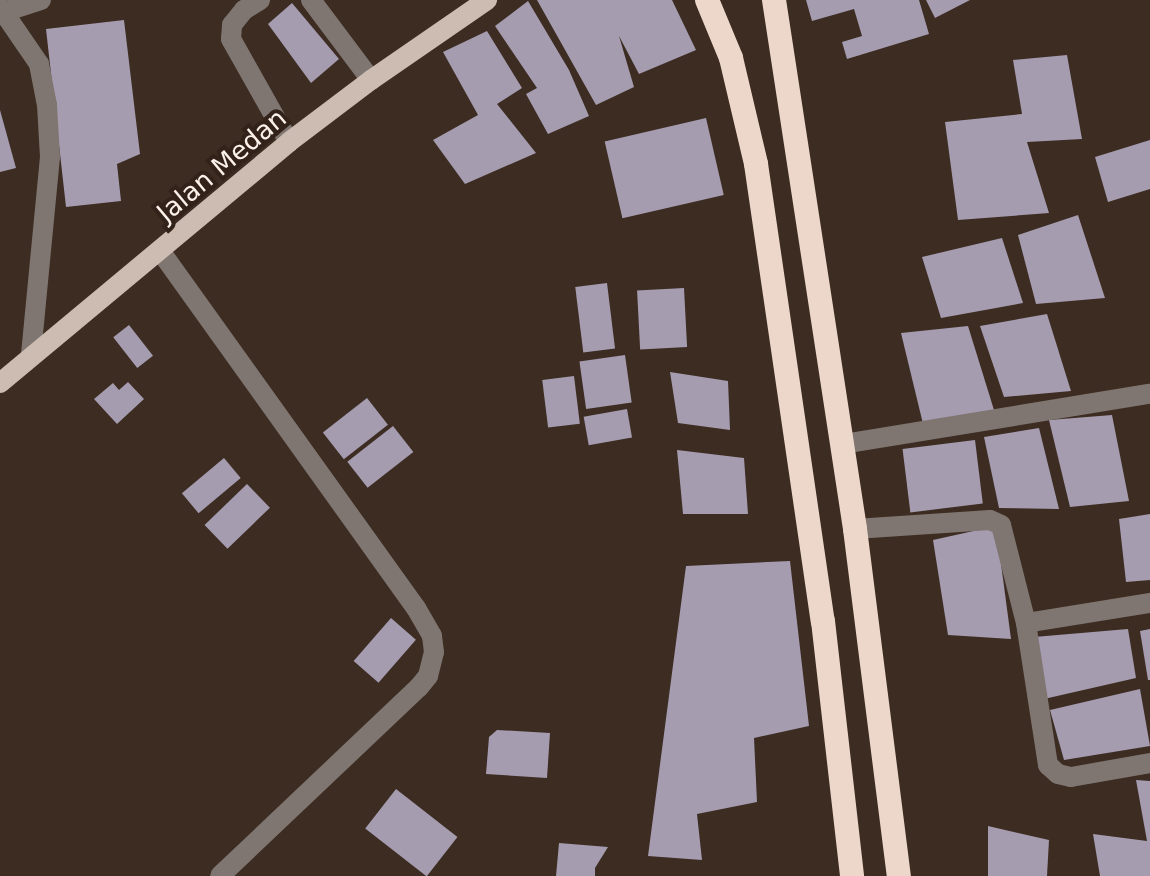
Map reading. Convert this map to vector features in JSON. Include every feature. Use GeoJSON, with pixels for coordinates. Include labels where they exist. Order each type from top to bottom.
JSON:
{"type":"FeatureCollection","features":[{"type":"Feature","properties":{"kind":"highway"},"geometry":{"type":"LineString","coordinates":[[707,0],[731,58],[756,164],[823,621],[852,876]]}},
{"type":"Feature","properties":{"kind":"highway"},"geometry":{"type":"LineString","coordinates":[[774,0],[843,444],[881,715],[899,876]]}},
{"type":"Feature","properties":{"kind":"main road","name":"Jalan Medan"},"geometry":{"type":"LineString","coordinates":[[0,383],[161,252],[289,142],[371,80],[487,0]]}},
{"type":"Feature","properties":{"kind":"street"},"geometry":{"type":"LineString","coordinates":[[31,356],[50,157],[48,116],[39,64],[1,10],[41,0]]}},
{"type":"Feature","properties":{"kind":"street"},"geometry":{"type":"LineString","coordinates":[[260,0],[244,10],[232,25],[231,39],[289,142]]}},
{"type":"Feature","properties":{"kind":"street"},"geometry":{"type":"LineString","coordinates":[[311,0],[371,80]]}},
{"type":"Feature","properties":{"kind":"street"},"geometry":{"type":"LineString","coordinates":[[161,252],[416,608],[432,636],[434,652],[428,676],[419,687],[220,876]]}},
{"type":"Feature","properties":{"kind":"street"},"geometry":{"type":"LineString","coordinates":[[843,444],[1150,394]]}},
{"type":"Feature","properties":{"kind":"street"},"geometry":{"type":"LineString","coordinates":[[855,529],[995,520],[1005,530],[1026,623],[1046,756],[1054,772],[1071,777],[1150,763]]}},
{"type":"Feature","properties":{"kind":"street"},"geometry":{"type":"LineString","coordinates":[[1026,623],[1150,603]]}},
{"type":"Feature","properties":{"kind":"building"},"geometry":{"type":"Polygon","coordinates":[[[537,0],[672,0],[696,50],[639,74],[619,36],[634,87],[596,105],[537,0]]]}},
{"type":"Feature","properties":{"kind":"building"},"geometry":{"type":"Polygon","coordinates":[[[806,0],[919,0],[929,34],[847,59],[842,42],[862,36],[854,9],[812,21],[806,0]]]}},
{"type":"Feature","properties":{"kind":"building"},"geometry":{"type":"Polygon","coordinates":[[[926,0],[970,0],[935,18],[926,0]]]}},
{"type":"Feature","properties":{"kind":"building"},"geometry":{"type":"Polygon","coordinates":[[[528,1],[569,70],[589,116],[548,134],[526,94],[537,88],[495,26],[528,1]]]}},
{"type":"Feature","properties":{"kind":"building"},"geometry":{"type":"Polygon","coordinates":[[[292,3],[339,59],[311,83],[268,24],[292,3]]]}},
{"type":"Feature","properties":{"kind":"building"},"geometry":{"type":"Polygon","coordinates":[[[124,20],[140,154],[117,164],[121,201],[66,207],[46,29],[124,20]]]}},
{"type":"Feature","properties":{"kind":"building"},"geometry":{"type":"Polygon","coordinates":[[[487,31],[522,88],[497,104],[536,153],[465,184],[433,140],[478,115],[443,52],[487,31]]]}},
{"type":"Feature","properties":{"kind":"building"},"geometry":{"type":"Polygon","coordinates":[[[1067,55],[1082,139],[1027,142],[1049,213],[958,220],[945,122],[1022,114],[1013,60],[1067,55]]]}},
{"type":"Feature","properties":{"kind":"building"},"geometry":{"type":"Polygon","coordinates":[[[0,110],[16,168],[0,172],[0,110]]]}},
{"type":"Feature","properties":{"kind":"building"},"geometry":{"type":"Polygon","coordinates":[[[706,118],[724,195],[622,218],[605,141],[706,118]]]}},
{"type":"Feature","properties":{"kind":"building"},"geometry":{"type":"Polygon","coordinates":[[[1150,140],[1150,189],[1108,202],[1095,157],[1150,140]]]}},
{"type":"Feature","properties":{"kind":"building"},"geometry":{"type":"Polygon","coordinates":[[[1078,215],[1105,298],[1036,304],[1018,235],[1078,215]]]}},
{"type":"Feature","properties":{"kind":"building"},"geometry":{"type":"Polygon","coordinates":[[[1002,238],[1023,303],[941,318],[922,257],[1002,238]]]}},
{"type":"Feature","properties":{"kind":"building"},"geometry":{"type":"Polygon","coordinates":[[[607,283],[615,349],[583,352],[575,287],[607,283]]]}},
{"type":"Feature","properties":{"kind":"building"},"geometry":{"type":"Polygon","coordinates":[[[684,288],[687,347],[640,349],[637,290],[684,288]]]}},
{"type":"Feature","properties":{"kind":"building"},"geometry":{"type":"Polygon","coordinates":[[[1047,314],[1071,391],[1004,397],[980,326],[1047,314]]]}},
{"type":"Feature","properties":{"kind":"building"},"geometry":{"type":"Polygon","coordinates":[[[129,325],[153,356],[137,368],[113,337],[129,325]]]}},
{"type":"Feature","properties":{"kind":"building"},"geometry":{"type":"Polygon","coordinates":[[[968,326],[994,410],[924,428],[901,333],[968,326]]]}},
{"type":"Feature","properties":{"kind":"building"},"geometry":{"type":"Polygon","coordinates":[[[625,355],[632,403],[586,409],[579,361],[625,355]]]}},
{"type":"Feature","properties":{"kind":"building"},"geometry":{"type":"Polygon","coordinates":[[[670,372],[728,381],[730,430],[678,423],[670,372]]]}},
{"type":"Feature","properties":{"kind":"building"},"geometry":{"type":"Polygon","coordinates":[[[574,376],[580,424],[548,428],[542,380],[574,376]]]}},
{"type":"Feature","properties":{"kind":"building"},"geometry":{"type":"Polygon","coordinates":[[[128,382],[144,399],[117,424],[94,399],[113,383],[119,390],[128,382]]]}},
{"type":"Feature","properties":{"kind":"building"},"geometry":{"type":"Polygon","coordinates":[[[367,398],[388,425],[344,459],[323,432],[367,398]]]}},
{"type":"Feature","properties":{"kind":"building"},"geometry":{"type":"Polygon","coordinates":[[[627,409],[632,438],[589,445],[584,417],[627,409]]]}},
{"type":"Feature","properties":{"kind":"building"},"geometry":{"type":"Polygon","coordinates":[[[1112,415],[1129,501],[1070,507],[1049,420],[1112,415]]]}},
{"type":"Feature","properties":{"kind":"building"},"geometry":{"type":"Polygon","coordinates":[[[393,426],[413,452],[368,488],[347,462],[393,426]]]}},
{"type":"Feature","properties":{"kind":"building"},"geometry":{"type":"Polygon","coordinates":[[[1039,428],[1059,509],[999,508],[984,437],[1039,428]]]}},
{"type":"Feature","properties":{"kind":"building"},"geometry":{"type":"Polygon","coordinates":[[[975,440],[983,504],[910,512],[903,449],[975,440]]]}},
{"type":"Feature","properties":{"kind":"building"},"geometry":{"type":"Polygon","coordinates":[[[677,450],[744,458],[748,514],[683,514],[677,450]]]}},
{"type":"Feature","properties":{"kind":"building"},"geometry":{"type":"Polygon","coordinates":[[[224,458],[241,478],[199,513],[182,493],[224,458]]]}},
{"type":"Feature","properties":{"kind":"building"},"geometry":{"type":"Polygon","coordinates":[[[247,484],[270,508],[227,549],[205,525],[247,484]]]}},
{"type":"Feature","properties":{"kind":"building"},"geometry":{"type":"Polygon","coordinates":[[[1150,514],[1150,580],[1126,582],[1119,519],[1150,514]]]}},
{"type":"Feature","properties":{"kind":"building"},"geometry":{"type":"Polygon","coordinates":[[[996,526],[1011,639],[948,635],[933,540],[996,526]]]}},
{"type":"Feature","properties":{"kind":"building"},"geometry":{"type":"Polygon","coordinates":[[[790,561],[809,726],[754,738],[757,802],[697,814],[702,860],[648,856],[686,566],[790,561]]]}},
{"type":"Feature","properties":{"kind":"building"},"geometry":{"type":"Polygon","coordinates":[[[391,618],[416,640],[379,683],[354,661],[391,618]]]}},
{"type":"Feature","properties":{"kind":"building"},"geometry":{"type":"Polygon","coordinates":[[[1128,629],[1136,678],[1044,699],[1034,637],[1128,629]]]}},
{"type":"Feature","properties":{"kind":"building"},"geometry":{"type":"Polygon","coordinates":[[[1150,629],[1150,680],[1148,680],[1140,631],[1150,629]]]}},
{"type":"Feature","properties":{"kind":"building"},"geometry":{"type":"Polygon","coordinates":[[[1140,689],[1150,746],[1064,760],[1050,710],[1140,689]]]}},
{"type":"Feature","properties":{"kind":"building"},"geometry":{"type":"Polygon","coordinates":[[[497,730],[550,733],[547,778],[486,774],[489,737],[497,730]]]}},
{"type":"Feature","properties":{"kind":"building"},"geometry":{"type":"Polygon","coordinates":[[[1136,780],[1150,781],[1150,876],[1100,876],[1093,834],[1147,841],[1136,780]]]}},
{"type":"Feature","properties":{"kind":"building"},"geometry":{"type":"Polygon","coordinates":[[[396,789],[457,837],[426,876],[365,828],[396,789]]]}},
{"type":"Feature","properties":{"kind":"building"},"geometry":{"type":"Polygon","coordinates":[[[988,826],[1049,840],[1047,876],[988,876],[988,826]]]}},
{"type":"Feature","properties":{"kind":"building"},"geometry":{"type":"Polygon","coordinates":[[[559,843],[608,847],[595,868],[595,876],[556,876],[559,843]]]}}]}
